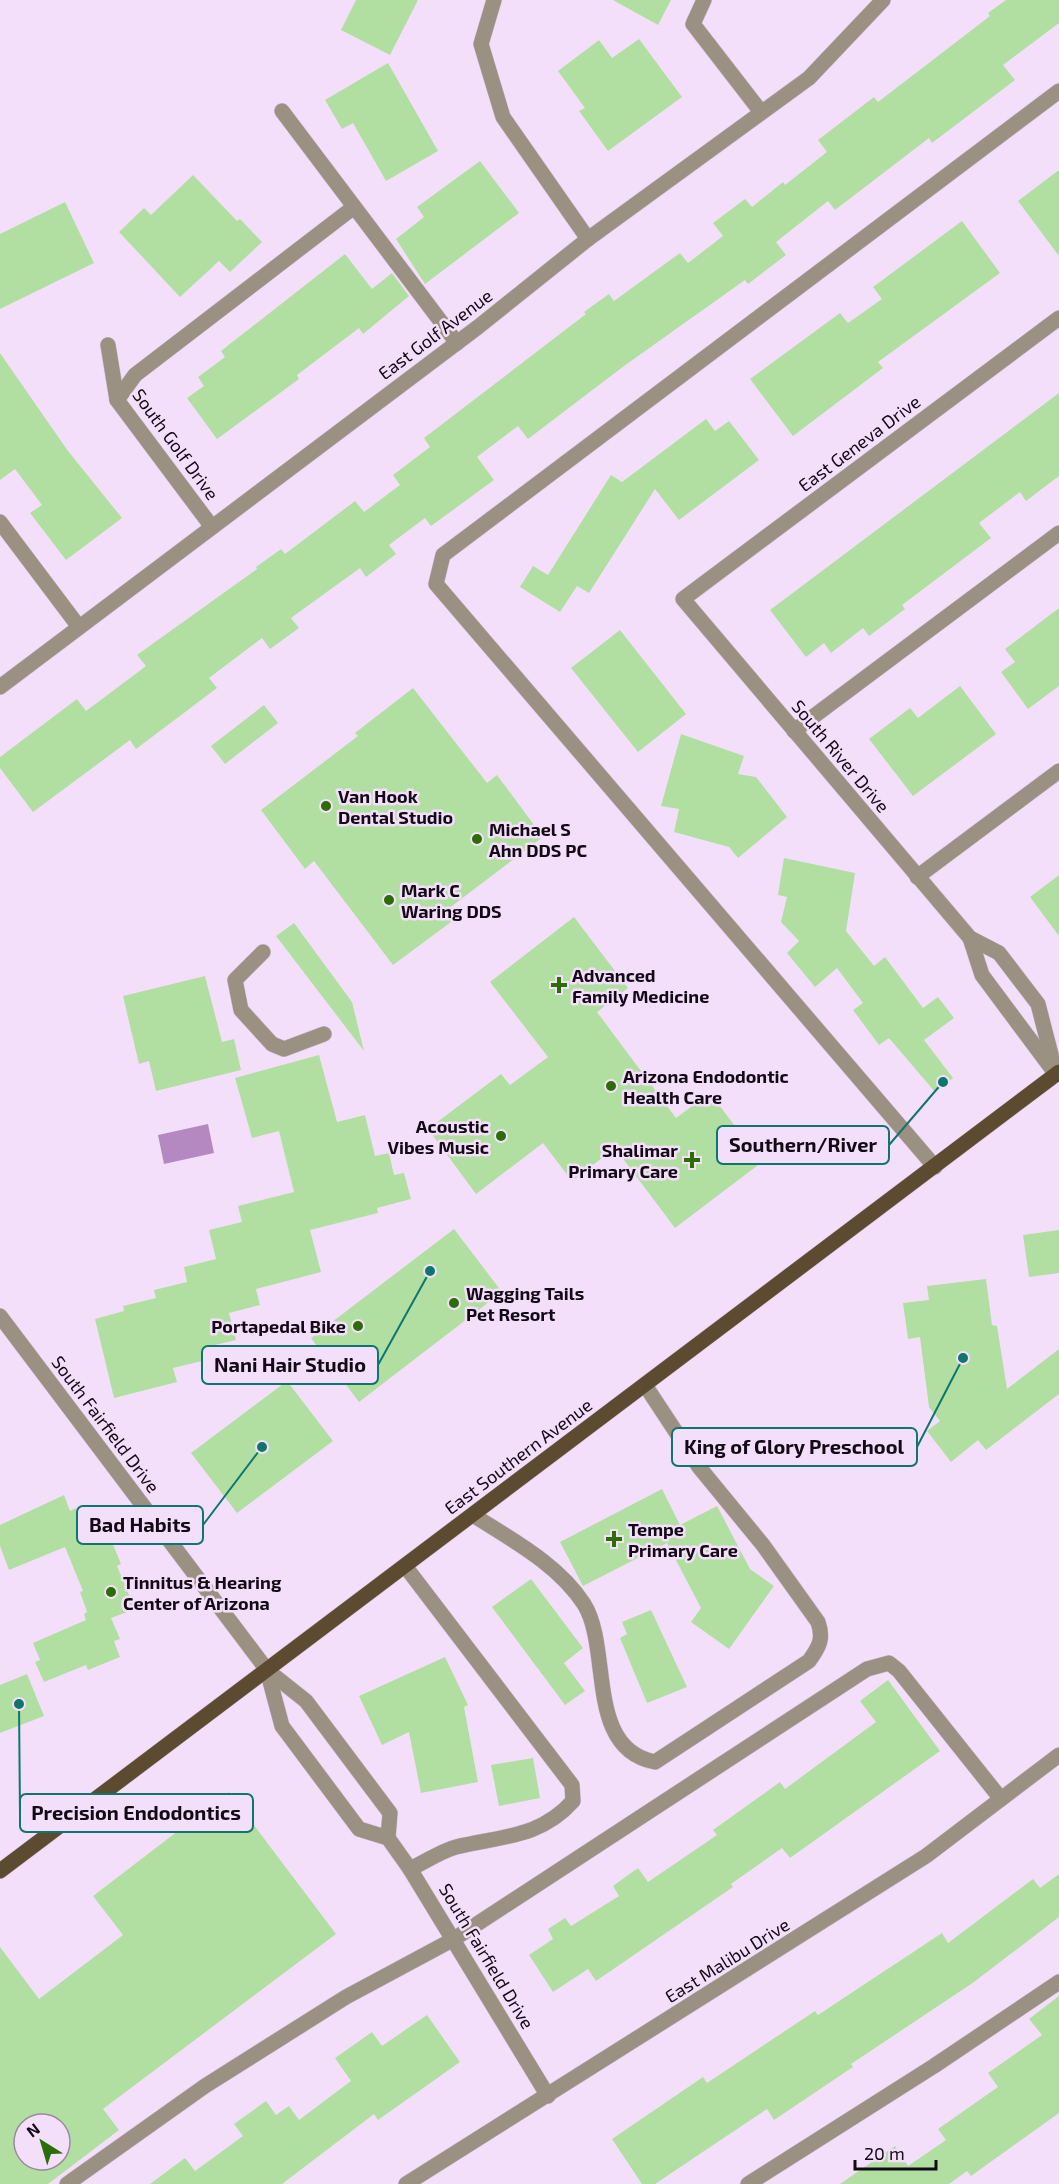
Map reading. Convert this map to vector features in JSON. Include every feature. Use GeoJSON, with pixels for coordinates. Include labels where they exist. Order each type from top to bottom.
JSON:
{"type":"FeatureCollection","features":[{"type":"Feature","properties":{"kind":"main road","name":"East Southern Avenue"},"geometry":{"type":"LineString","coordinates":[[0,1871],[1058,1075]]}},
{"type":"Feature","properties":{"kind":"street"},"geometry":{"type":"LineString","coordinates":[[494,0],[481,44],[503,117],[588,240]]}},
{"type":"Feature","properties":{"kind":"street"},"geometry":{"type":"LineString","coordinates":[[704,0],[693,24],[761,112]]}},
{"type":"Feature","properties":{"kind":"street","name":"East Golf Avenue"},"geometry":{"type":"LineString","coordinates":[[0,687],[456,343],[588,240],[809,78],[884,0]]}},
{"type":"Feature","properties":{"kind":"street"},"geometry":{"type":"LineString","coordinates":[[935,1167],[436,584],[443,555],[1059,91]]}},
{"type":"Feature","properties":{"kind":"street"},"geometry":{"type":"LineString","coordinates":[[282,111],[456,343]]}},
{"type":"Feature","properties":{"kind":"street"},"geometry":{"type":"LineString","coordinates":[[117,400],[135,375],[354,207]]}},
{"type":"Feature","properties":{"kind":"street","name":"East Geneva Drive"},"geometry":{"type":"LineString","coordinates":[[683,599],[1059,318]]}},
{"type":"Feature","properties":{"kind":"street","name":"South Golf Drive"},"geometry":{"type":"LineString","coordinates":[[108,345],[117,400],[212,527]]}},
{"type":"Feature","properties":{"kind":"street"},"geometry":{"type":"LineString","coordinates":[[0,522],[79,627]]}},
{"type":"Feature","properties":{"kind":"street"},"geometry":{"type":"LineString","coordinates":[[794,731],[1059,533]]}},
{"type":"Feature","properties":{"kind":"street","name":"South River Drive"},"geometry":{"type":"LineString","coordinates":[[683,599],[970,938],[999,953],[1038,1004],[1058,1075]]}},
{"type":"Feature","properties":{"kind":"street"},"geometry":{"type":"LineString","coordinates":[[917,877],[1059,771]]}},
{"type":"Feature","properties":{"kind":"street","name":"South River Drive"},"geometry":{"type":"LineString","coordinates":[[970,938],[982,975],[1058,1075]]}},
{"type":"Feature","properties":{"kind":"street"},"geometry":{"type":"LineString","coordinates":[[263,952],[235,980],[241,1010],[272,1044],[284,1049],[324,1034]]}},
{"type":"Feature","properties":{"kind":"street","name":"South Fairfield Drive"},"geometry":{"type":"LineString","coordinates":[[0,1316],[267,1670],[306,1701],[390,1813],[388,1838]]}},
{"type":"Feature","properties":{"kind":"street"},"geometry":{"type":"LineString","coordinates":[[473,1515],[543,1561],[564,1579],[582,1602],[592,1618],[597,1636],[600,1678],[610,1721],[619,1739],[631,1752],[643,1760],[655,1762],[809,1661],[818,1648],[822,1635],[818,1622],[764,1545],[699,1467],[645,1385]]}},
{"type":"Feature","properties":{"kind":"street"},"geometry":{"type":"LineString","coordinates":[[405,1566],[572,1785],[573,1801],[566,1809],[529,1833],[454,1847],[410,1869]]}},
{"type":"Feature","properties":{"kind":"street"},"geometry":{"type":"LineString","coordinates":[[67,2184],[215,2080],[346,1997],[454,1939],[867,1669],[889,1663],[899,1671],[1001,1799]]}},
{"type":"Feature","properties":{"kind":"street","name":"South Fairfield Drive"},"geometry":{"type":"LineString","coordinates":[[267,1670],[282,1726],[359,1829],[388,1838],[454,1939],[548,2096]]}},
{"type":"Feature","properties":{"kind":"street","name":"East Malibu Drive"},"geometry":{"type":"LineString","coordinates":[[406,2184],[926,1856],[1059,1755]]}},
{"type":"Feature","properties":{"kind":"street"},"geometry":{"type":"LineString","coordinates":[[748,2184],[934,2066],[1059,1982]]}},
{"type":"Feature","properties":{"kind":"shaded area"},"geometry":{"type":"Polygon","coordinates":[[[208,1124],[214,1153],[164,1164],[158,1135],[208,1124]]]}},
{"type":"Feature","properties":{"kind":"building"},"geometry":{"type":"Polygon","coordinates":[[[356,0],[418,0],[390,55],[341,30],[356,0]]]}},
{"type":"Feature","properties":{"kind":"building"},"geometry":{"type":"Polygon","coordinates":[[[613,0],[671,0],[658,25],[613,0]]]}},
{"type":"Feature","properties":{"kind":"building"},"geometry":{"type":"Polygon","coordinates":[[[1006,0],[1059,0],[1059,23],[1003,65],[1015,80],[932,143],[929,138],[835,210],[828,201],[776,242],[786,255],[748,284],[745,280],[624,366],[528,439],[518,426],[477,457],[494,480],[431,526],[425,518],[389,545],[396,554],[366,577],[360,568],[291,618],[299,628],[270,649],[262,638],[209,678],[217,688],[136,749],[130,740],[33,812],[0,768],[0,757],[77,699],[86,711],[146,666],[137,655],[257,569],[256,567],[281,549],[285,554],[355,501],[364,512],[400,485],[393,475],[430,447],[424,438],[609,294],[614,301],[680,253],[688,263],[723,236],[713,223],[745,199],[752,207],[783,182],[785,185],[827,152],[818,140],[874,97],[878,102],[990,16],[988,13],[1006,0]]]}},
{"type":"Feature","properties":{"kind":"building"},"geometry":{"type":"Polygon","coordinates":[[[639,39],[682,97],[608,151],[579,111],[585,108],[558,71],[599,40],[612,58],[639,39]]]}},
{"type":"Feature","properties":{"kind":"building"},"geometry":{"type":"Polygon","coordinates":[[[388,63],[438,151],[386,181],[353,123],[342,129],[325,100],[388,63]]]}},
{"type":"Feature","properties":{"kind":"building"},"geometry":{"type":"Polygon","coordinates":[[[480,161],[519,213],[425,284],[396,239],[424,217],[417,207],[480,161]]]}},
{"type":"Feature","properties":{"kind":"building"},"geometry":{"type":"Polygon","coordinates":[[[1059,170],[1059,256],[1018,201],[1059,170]]]}},
{"type":"Feature","properties":{"kind":"building"},"geometry":{"type":"Polygon","coordinates":[[[193,175],[237,221],[240,219],[262,242],[230,272],[219,261],[180,297],[119,232],[144,208],[151,215],[193,175]]]}},
{"type":"Feature","properties":{"kind":"building"},"geometry":{"type":"Polygon","coordinates":[[[65,202],[94,263],[0,309],[0,234],[65,202]]]}},
{"type":"Feature","properties":{"kind":"building"},"geometry":{"type":"Polygon","coordinates":[[[962,221],[1000,273],[878,362],[883,368],[793,436],[750,379],[840,313],[848,323],[882,299],[873,287],[962,221]]]}},
{"type":"Feature","properties":{"kind":"building"},"geometry":{"type":"Polygon","coordinates":[[[345,254],[372,289],[392,273],[409,296],[363,334],[359,328],[297,375],[299,379],[217,439],[187,398],[204,386],[198,377],[225,357],[221,351],[345,254]]]}},
{"type":"Feature","properties":{"kind":"building"},"geometry":{"type":"Polygon","coordinates":[[[0,353],[68,451],[122,518],[66,560],[30,513],[42,505],[15,469],[0,480],[0,353]]]}},
{"type":"Feature","properties":{"kind":"building"},"geometry":{"type":"Polygon","coordinates":[[[1059,393],[1059,476],[1026,501],[1020,492],[979,523],[991,538],[902,605],[905,609],[869,636],[863,628],[831,653],[824,643],[806,657],[770,610],[1059,393]]]}},
{"type":"Feature","properties":{"kind":"building"},"geometry":{"type":"Polygon","coordinates":[[[706,419],[715,431],[729,421],[759,460],[679,520],[655,489],[589,593],[577,586],[560,612],[520,587],[533,566],[548,575],[611,475],[622,482],[706,419]]]}},
{"type":"Feature","properties":{"kind":"building"},"geometry":{"type":"Polygon","coordinates":[[[1059,608],[1059,686],[1028,709],[1001,672],[1015,662],[1005,649],[1059,608]]]}},
{"type":"Feature","properties":{"kind":"building"},"geometry":{"type":"Polygon","coordinates":[[[620,630],[686,714],[638,752],[571,668],[620,630]]]}},
{"type":"Feature","properties":{"kind":"building"},"geometry":{"type":"Polygon","coordinates":[[[960,686],[996,734],[913,796],[869,739],[910,708],[918,718],[960,686]]]}},
{"type":"Feature","properties":{"kind":"building"},"geometry":{"type":"Polygon","coordinates":[[[413,688],[487,783],[497,775],[543,837],[444,912],[451,922],[393,965],[314,861],[305,869],[261,810],[358,736],[355,733],[413,688]]]}},
{"type":"Feature","properties":{"kind":"building"},"geometry":{"type":"Polygon","coordinates":[[[264,705],[278,723],[225,764],[211,746],[264,705]]]}},
{"type":"Feature","properties":{"kind":"building"},"geometry":{"type":"Polygon","coordinates":[[[681,734],[744,756],[738,774],[756,777],[787,817],[738,858],[729,847],[674,832],[679,809],[661,806],[681,734]]]}},
{"type":"Feature","properties":{"kind":"building"},"geometry":{"type":"Polygon","coordinates":[[[784,858],[855,873],[846,931],[874,966],[885,957],[923,1008],[938,997],[954,1018],[924,1040],[953,1078],[935,1092],[889,1038],[879,1045],[853,1010],[863,1003],[837,968],[815,987],[787,953],[799,941],[781,922],[787,897],[778,895],[784,858]]]}},
{"type":"Feature","properties":{"kind":"building"},"geometry":{"type":"Polygon","coordinates":[[[1059,875],[1059,936],[1030,897],[1059,875]]]}},
{"type":"Feature","properties":{"kind":"building"},"geometry":{"type":"Polygon","coordinates":[[[574,917],[628,988],[597,1012],[676,1118],[710,1093],[762,1162],[675,1228],[615,1148],[572,1181],[543,1143],[476,1194],[428,1129],[501,1074],[510,1085],[548,1057],[490,982],[574,917]]]}},
{"type":"Feature","properties":{"kind":"building"},"geometry":{"type":"Polygon","coordinates":[[[294,923],[352,1002],[364,1051],[276,936],[294,923]]]}},
{"type":"Feature","properties":{"kind":"building"},"geometry":{"type":"Polygon","coordinates":[[[205,976],[222,1042],[234,1039],[241,1070],[156,1091],[149,1061],[139,1064],[123,996],[205,976]]]}},
{"type":"Feature","properties":{"kind":"building"},"geometry":{"type":"Polygon","coordinates":[[[319,1055],[337,1122],[365,1115],[375,1156],[389,1153],[394,1175],[404,1173],[411,1199],[377,1208],[378,1213],[310,1230],[321,1272],[256,1289],[260,1305],[229,1313],[236,1340],[202,1348],[206,1360],[173,1368],[177,1382],[114,1398],[95,1319],[124,1311],[123,1306],[156,1298],[154,1290],[187,1282],[184,1267],[216,1259],[209,1230],[242,1222],[238,1206],[294,1192],[279,1131],[252,1138],[235,1078],[319,1055]]]}},
{"type":"Feature","properties":{"kind":"building"},"geometry":{"type":"Polygon","coordinates":[[[454,1229],[502,1292],[359,1402],[311,1338],[454,1229]]]}},
{"type":"Feature","properties":{"kind":"building"},"geometry":{"type":"Polygon","coordinates":[[[1059,1230],[1059,1273],[1029,1277],[1023,1235],[1059,1230]]]}},
{"type":"Feature","properties":{"kind":"building"},"geometry":{"type":"Polygon","coordinates":[[[986,1279],[992,1325],[997,1326],[1007,1389],[1059,1349],[1059,1394],[986,1450],[978,1440],[951,1462],[927,1431],[940,1421],[929,1407],[920,1337],[908,1339],[903,1303],[929,1300],[927,1286],[986,1279]]]}},
{"type":"Feature","properties":{"kind":"building"},"geometry":{"type":"Polygon","coordinates":[[[287,1381],[333,1441],[237,1513],[191,1453],[287,1381]]]}},
{"type":"Feature","properties":{"kind":"building"},"geometry":{"type":"Polygon","coordinates":[[[662,1489],[680,1525],[717,1506],[750,1569],[774,1586],[729,1649],[691,1622],[701,1608],[667,1543],[583,1586],[560,1542],[662,1489]]]}},
{"type":"Feature","properties":{"kind":"building"},"geometry":{"type":"Polygon","coordinates":[[[64,1495],[70,1511],[76,1508],[86,1534],[91,1531],[93,1536],[107,1530],[121,1564],[117,1566],[135,1609],[111,1618],[120,1639],[114,1641],[120,1657],[88,1670],[86,1665],[44,1682],[35,1662],[40,1660],[33,1643],[86,1620],[84,1614],[87,1612],[80,1592],[83,1591],[65,1547],[9,1570],[0,1546],[0,1525],[64,1495]]]}},
{"type":"Feature","properties":{"kind":"building"},"geometry":{"type":"Polygon","coordinates":[[[531,1579],[583,1648],[564,1663],[585,1691],[565,1705],[492,1607],[531,1579]]]}},
{"type":"Feature","properties":{"kind":"building"},"geometry":{"type":"Polygon","coordinates":[[[651,1610],[687,1687],[647,1703],[620,1638],[627,1634],[622,1622],[651,1610]]]}},
{"type":"Feature","properties":{"kind":"building"},"geometry":{"type":"Polygon","coordinates":[[[445,1657],[468,1705],[464,1707],[478,1782],[421,1793],[409,1732],[382,1745],[359,1696],[445,1657]]]}},
{"type":"Feature","properties":{"kind":"building"},"geometry":{"type":"Polygon","coordinates":[[[27,1674],[44,1716],[0,1733],[0,1685],[27,1674]]]}},
{"type":"Feature","properties":{"kind":"building"},"geometry":{"type":"Polygon","coordinates":[[[888,1680],[940,1751],[790,1858],[782,1848],[731,1884],[733,1887],[596,1981],[588,1969],[553,1992],[529,1955],[553,1939],[548,1929],[565,1918],[571,1926],[619,1896],[613,1886],[638,1868],[648,1882],[717,1835],[713,1830],[780,1782],[785,1789],[876,1722],[860,1701],[888,1680]]]}},
{"type":"Feature","properties":{"kind":"building"},"geometry":{"type":"Polygon","coordinates":[[[533,1758],[540,1798],[499,1806],[491,1765],[533,1758]]]}},
{"type":"Feature","properties":{"kind":"building"},"geometry":{"type":"Polygon","coordinates":[[[229,1792],[336,1934],[103,2109],[119,2130],[72,2166],[72,2112],[12,2112],[12,2172],[64,2172],[48,2184],[0,2184],[0,1947],[39,1999],[123,1935],[93,1896],[229,1792]]]}},
{"type":"Feature","properties":{"kind":"building"},"geometry":{"type":"Polygon","coordinates":[[[1059,1874],[1059,1917],[974,1982],[851,2064],[853,2067],[774,2120],[767,2109],[655,2184],[642,2184],[612,2139],[703,2077],[707,2083],[815,2011],[818,2015],[942,1933],[948,1943],[1033,1879],[1040,1888],[1059,1874]]]}},
{"type":"Feature","properties":{"kind":"building"},"geometry":{"type":"Polygon","coordinates":[[[1059,1996],[1059,2113],[971,2176],[967,2171],[949,2184],[840,2184],[895,2146],[908,2166],[946,2140],[938,2129],[998,2087],[988,2073],[1042,2035],[1029,2019],[1059,1996]]]}},
{"type":"Feature","properties":{"kind":"building"},"geometry":{"type":"Polygon","coordinates":[[[427,2015],[460,2062],[378,2120],[374,2114],[282,2184],[150,2184],[185,2158],[195,2171],[243,2136],[234,2124],[266,2101],[276,2115],[289,2106],[299,2120],[351,2081],[335,2058],[372,2032],[382,2046],[427,2015]]]}},
{"type":"Feature","properties":{"kind":"place","name":"Van Hook Dental Studio"},"geometry":{"type":"Point","coordinates":[326,806]}},
{"type":"Feature","properties":{"kind":"place","name":"Michael S Ahn DDS PC"},"geometry":{"type":"Point","coordinates":[477,839]}},
{"type":"Feature","properties":{"kind":"place","name":"Mark C Waring DDS"},"geometry":{"type":"Point","coordinates":[389,900]}},
{"type":"Feature","properties":{"kind":"place","name":"Advanced Family Medicine"},"geometry":{"type":"Point","coordinates":[559,985]}},
{"type":"Feature","properties":{"kind":"place","name":"Southern/River"},"geometry":{"type":"Point","coordinates":[943,1082]}},
{"type":"Feature","properties":{"kind":"place","name":"Arizona Endodontic Health Care"},"geometry":{"type":"Point","coordinates":[611,1086]}},
{"type":"Feature","properties":{"kind":"place","name":"Acoustic Vibes Music"},"geometry":{"type":"Point","coordinates":[501,1136]}},
{"type":"Feature","properties":{"kind":"place","name":"Shalimar Primary Care"},"geometry":{"type":"Point","coordinates":[692,1160]}},
{"type":"Feature","properties":{"kind":"place","name":"Nani Hair Studio"},"geometry":{"type":"Point","coordinates":[430,1271]}},
{"type":"Feature","properties":{"kind":"place","name":"Wagging Tails Pet Resort"},"geometry":{"type":"Point","coordinates":[454,1303]}},
{"type":"Feature","properties":{"kind":"place","name":"Portapedal Bike"},"geometry":{"type":"Point","coordinates":[358,1326]}},
{"type":"Feature","properties":{"kind":"place","name":"King of Glory Preschool"},"geometry":{"type":"Point","coordinates":[963,1358]}},
{"type":"Feature","properties":{"kind":"place","name":"Bad Habits"},"geometry":{"type":"Point","coordinates":[262,1447]}},
{"type":"Feature","properties":{"kind":"place","name":"Tempe Primary Care"},"geometry":{"type":"Point","coordinates":[614,1539]}},
{"type":"Feature","properties":{"kind":"place","name":"Tinnitus & Hearing Center of Arizona"},"geometry":{"type":"Point","coordinates":[111,1592]}},
{"type":"Feature","properties":{"kind":"place","name":"Precision Endodontics"},"geometry":{"type":"Point","coordinates":[19,1704]}}]}
